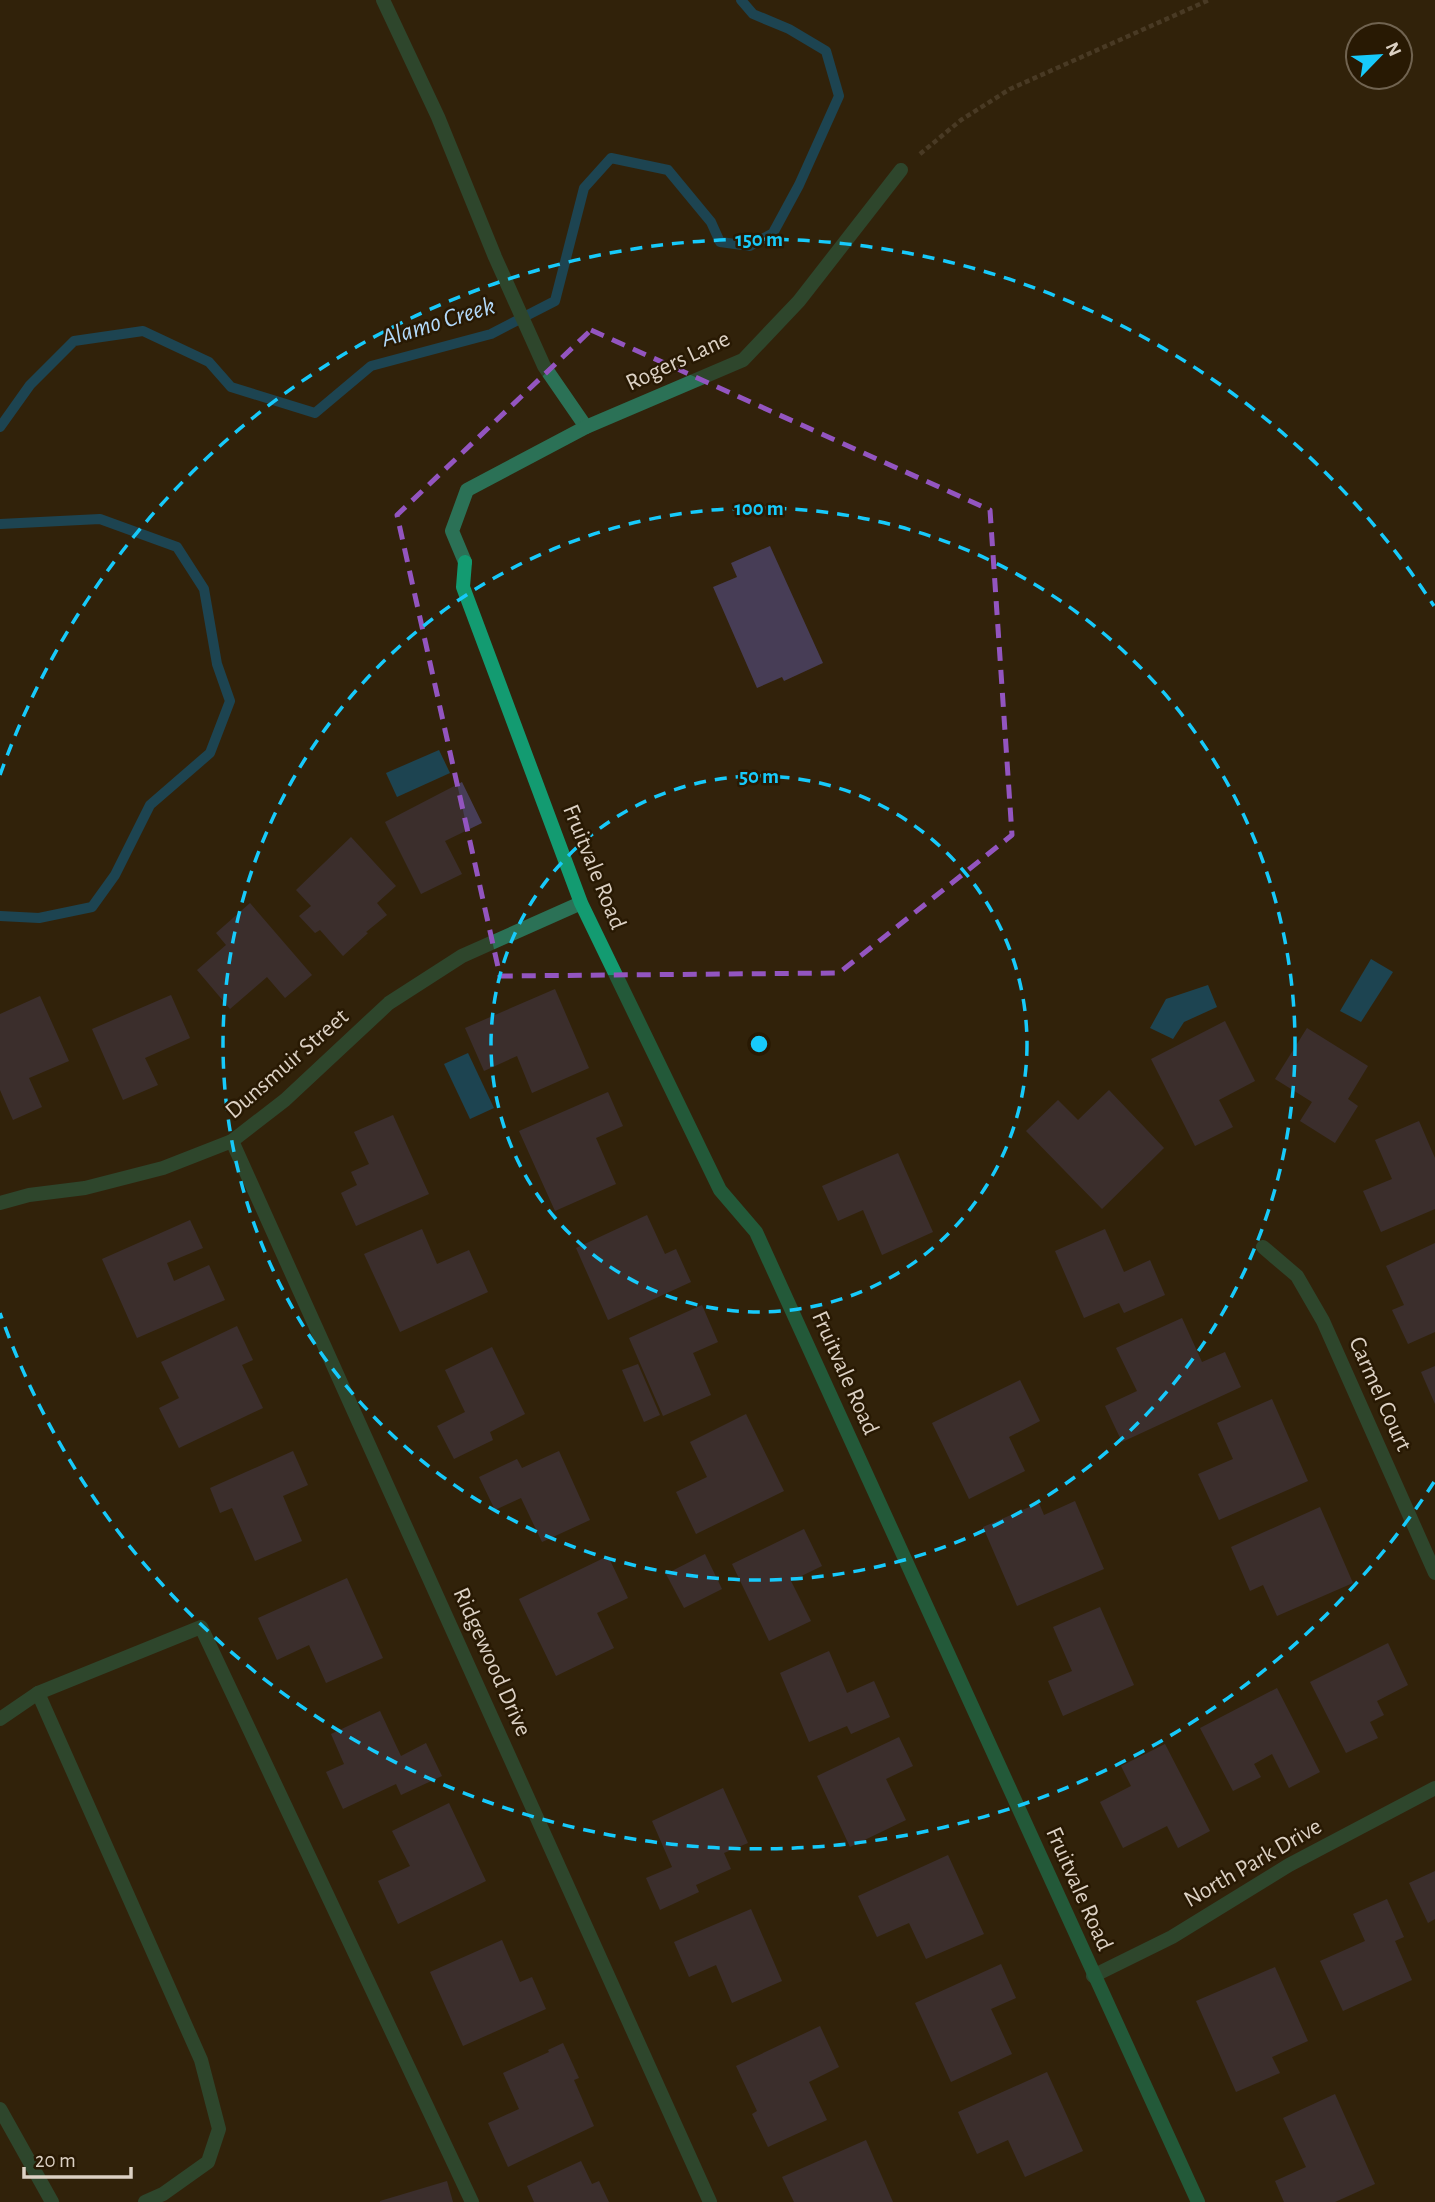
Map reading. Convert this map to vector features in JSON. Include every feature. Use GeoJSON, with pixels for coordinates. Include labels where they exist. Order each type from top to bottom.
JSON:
{"type":"FeatureCollection","features":[{"type":"Feature","properties":{"kind":"street"},"geometry":{"type":"LineString","coordinates":[[383,0],[438,117],[495,257],[544,366],[586,427]]}},
{"type":"Feature","properties":{"kind":"street","name":"Rogers Lane"},"geometry":{"type":"LineString","coordinates":[[466,562],[453,531],[467,490],[586,427],[743,360],[799,301],[901,170]]}},
{"type":"Feature","properties":{"kind":"street","name":"Fruitvale Road"},"geometry":{"type":"LineString","coordinates":[[466,562],[463,587],[581,904],[720,1190],[756,1232],[1198,2202]]}},
{"type":"Feature","properties":{"kind":"street","name":"Dunsmuir Street"},"geometry":{"type":"LineString","coordinates":[[0,1203],[29,1195],[85,1188],[163,1168],[232,1141],[285,1100],[390,1003],[462,956],[581,904]]}},
{"type":"Feature","properties":{"kind":"street","name":"Ridgewood Drive"},"geometry":{"type":"LineString","coordinates":[[232,1141],[710,2202]]}},
{"type":"Feature","properties":{"kind":"street","name":"Carmel Court"},"geometry":{"type":"LineString","coordinates":[[1263,1247],[1297,1276],[1323,1321],[1435,1573]]}},
{"type":"Feature","properties":{"kind":"street"},"geometry":{"type":"LineString","coordinates":[[0,1719],[38,1693],[201,1627],[472,2202]]}},
{"type":"Feature","properties":{"kind":"street"},"geometry":{"type":"LineString","coordinates":[[38,1693],[201,2060],[219,2129],[208,2162],[163,2194],[145,2202]]}},
{"type":"Feature","properties":{"kind":"street","name":"North Park Drive"},"geometry":{"type":"LineString","coordinates":[[1093,1976],[1172,1937],[1289,1865],[1435,1788]]}},
{"type":"Feature","properties":{"kind":"street"},"geometry":{"type":"LineString","coordinates":[[0,2109],[52,2202]]}},
{"type":"Feature","properties":{"kind":"path"},"geometry":{"type":"LineString","coordinates":[[901,170],[961,120],[1010,89],[1209,0]]}},
{"type":"Feature","properties":{"kind":"highlighted area"},"geometry":{"type":"Polygon","coordinates":[[[591,330],[990,510],[1012,835],[839,973],[500,976],[397,515],[591,330]]]}},
{"type":"Feature","properties":{"kind":"water"},"geometry":{"type":"Polygon","coordinates":[[[439,750],[450,773],[397,797],[386,773],[439,750]]]}},
{"type":"Feature","properties":{"kind":"water"},"geometry":{"type":"Polygon","coordinates":[[[1371,959],[1393,972],[1361,1022],[1340,1011],[1371,959]]]}},
{"type":"Feature","properties":{"kind":"water"},"geometry":{"type":"Polygon","coordinates":[[[1208,985],[1217,1007],[1184,1022],[1173,1039],[1150,1028],[1166,999],[1208,985]]]}},
{"type":"Feature","properties":{"kind":"water"},"geometry":{"type":"Polygon","coordinates":[[[468,1053],[494,1108],[470,1119],[444,1064],[468,1053]]]}},
{"type":"Feature","properties":{"kind":"building"},"geometry":{"type":"Polygon","coordinates":[[[770,546],[823,663],[784,681],[782,677],[757,688],[713,587],[737,577],[731,563],[770,546]]]}},
{"type":"Feature","properties":{"kind":"building"},"geometry":{"type":"Polygon","coordinates":[[[462,782],[482,823],[445,841],[462,874],[421,894],[385,822],[462,782]]]}},
{"type":"Feature","properties":{"kind":"building"},"geometry":{"type":"Polygon","coordinates":[[[351,837],[396,886],[377,903],[387,915],[343,956],[320,930],[315,933],[299,916],[311,906],[296,890],[351,837]]]}},
{"type":"Feature","properties":{"kind":"building"},"geometry":{"type":"Polygon","coordinates":[[[250,903],[312,975],[285,998],[267,977],[230,1009],[197,970],[226,945],[216,933],[250,903]]]}},
{"type":"Feature","properties":{"kind":"building"},"geometry":{"type":"Polygon","coordinates":[[[555,989],[589,1068],[532,1093],[517,1056],[484,1071],[465,1028],[555,989]]]}},
{"type":"Feature","properties":{"kind":"building"},"geometry":{"type":"Polygon","coordinates":[[[171,995],[190,1038],[145,1058],[158,1085],[123,1100],[92,1029],[171,995]]]}},
{"type":"Feature","properties":{"kind":"building"},"geometry":{"type":"Polygon","coordinates":[[[40,996],[69,1061],[29,1078],[42,1107],[13,1120],[0,1090],[0,1014],[40,996]]]}},
{"type":"Feature","properties":{"kind":"building"},"geometry":{"type":"Polygon","coordinates":[[[1225,1021],[1255,1081],[1219,1100],[1233,1127],[1195,1146],[1151,1059],[1225,1021]]]}},
{"type":"Feature","properties":{"kind":"building"},"geometry":{"type":"Polygon","coordinates":[[[1307,1028],[1368,1066],[1348,1099],[1358,1106],[1335,1143],[1300,1121],[1312,1102],[1275,1079],[1307,1028]]]}},
{"type":"Feature","properties":{"kind":"building"},"geometry":{"type":"Polygon","coordinates":[[[1109,1090],[1164,1148],[1102,1209],[1026,1131],[1058,1100],[1078,1120],[1109,1090]]]}},
{"type":"Feature","properties":{"kind":"building"},"geometry":{"type":"Polygon","coordinates":[[[608,1092],[623,1126],[596,1138],[616,1184],[555,1211],[519,1131],[608,1092]]]}},
{"type":"Feature","properties":{"kind":"building"},"geometry":{"type":"Polygon","coordinates":[[[393,1115],[429,1194],[356,1226],[341,1193],[357,1185],[351,1172],[369,1164],[354,1132],[393,1115]]]}},
{"type":"Feature","properties":{"kind":"building"},"geometry":{"type":"Polygon","coordinates":[[[1419,1121],[1435,1158],[1435,1209],[1381,1232],[1363,1191],[1392,1179],[1375,1140],[1419,1121]]]}},
{"type":"Feature","properties":{"kind":"building"},"geometry":{"type":"Polygon","coordinates":[[[898,1153],[933,1232],[882,1255],[863,1210],[838,1221],[822,1186],[898,1153]]]}},
{"type":"Feature","properties":{"kind":"building"},"geometry":{"type":"Polygon","coordinates":[[[647,1215],[665,1254],[676,1249],[691,1282],[608,1320],[576,1248],[647,1215]]]}},
{"type":"Feature","properties":{"kind":"building"},"geometry":{"type":"Polygon","coordinates":[[[190,1220],[203,1248],[167,1263],[174,1281],[209,1265],[225,1300],[137,1338],[102,1259],[190,1220]]]}},
{"type":"Feature","properties":{"kind":"building"},"geometry":{"type":"Polygon","coordinates":[[[422,1229],[437,1264],[469,1250],[488,1292],[400,1332],[364,1254],[422,1229]]]}},
{"type":"Feature","properties":{"kind":"building"},"geometry":{"type":"Polygon","coordinates":[[[1105,1229],[1124,1272],[1150,1260],[1165,1295],[1124,1313],[1119,1303],[1084,1318],[1055,1251],[1105,1229]]]}},
{"type":"Feature","properties":{"kind":"building"},"geometry":{"type":"Polygon","coordinates":[[[1435,1243],[1435,1332],[1408,1344],[1392,1310],[1404,1305],[1386,1266],[1435,1243]]]}},
{"type":"Feature","properties":{"kind":"building"},"geometry":{"type":"Polygon","coordinates":[[[702,1305],[718,1342],[693,1353],[711,1395],[663,1416],[629,1338],[702,1305]]]}},
{"type":"Feature","properties":{"kind":"building"},"geometry":{"type":"Polygon","coordinates":[[[1182,1318],[1202,1362],[1225,1352],[1241,1387],[1122,1442],[1105,1406],[1137,1391],[1116,1348],[1182,1318]]]}},
{"type":"Feature","properties":{"kind":"building"},"geometry":{"type":"Polygon","coordinates":[[[237,1326],[253,1360],[242,1365],[263,1408],[179,1448],[159,1408],[179,1398],[161,1362],[237,1326]]]}},
{"type":"Feature","properties":{"kind":"building"},"geometry":{"type":"Polygon","coordinates":[[[492,1347],[525,1414],[490,1432],[493,1440],[454,1459],[437,1426],[465,1412],[445,1370],[492,1347]]]}},
{"type":"Feature","properties":{"kind":"building"},"geometry":{"type":"Polygon","coordinates":[[[638,1364],[660,1415],[644,1422],[622,1370],[638,1364]]]}},
{"type":"Feature","properties":{"kind":"building"},"geometry":{"type":"Polygon","coordinates":[[[1435,1366],[1435,1404],[1421,1372],[1435,1366]]]}},
{"type":"Feature","properties":{"kind":"building"},"geometry":{"type":"Polygon","coordinates":[[[1020,1380],[1040,1421],[1009,1437],[1025,1471],[969,1499],[932,1423],[1020,1380]]]}},
{"type":"Feature","properties":{"kind":"building"},"geometry":{"type":"Polygon","coordinates":[[[1272,1399],[1308,1481],[1219,1520],[1198,1474],[1233,1459],[1217,1423],[1272,1399]]]}},
{"type":"Feature","properties":{"kind":"building"},"geometry":{"type":"Polygon","coordinates":[[[746,1414],[784,1491],[696,1534],[676,1492],[707,1477],[690,1442],[746,1414]]]}},
{"type":"Feature","properties":{"kind":"building"},"geometry":{"type":"Polygon","coordinates":[[[293,1451],[308,1485],[283,1496],[302,1541],[255,1561],[232,1508],[220,1513],[210,1488],[293,1451]]]}},
{"type":"Feature","properties":{"kind":"building"},"geometry":{"type":"Polygon","coordinates":[[[559,1451],[590,1520],[542,1542],[521,1498],[495,1510],[479,1477],[517,1459],[522,1468],[559,1451]]]}},
{"type":"Feature","properties":{"kind":"building"},"geometry":{"type":"Polygon","coordinates":[[[1075,1501],[1104,1569],[1017,1606],[983,1527],[1039,1503],[1044,1515],[1075,1501]]]}},
{"type":"Feature","properties":{"kind":"building"},"geometry":{"type":"Polygon","coordinates":[[[1320,1507],[1353,1583],[1277,1616],[1263,1585],[1250,1591],[1231,1547],[1320,1507]]]}},
{"type":"Feature","properties":{"kind":"building"},"geometry":{"type":"Polygon","coordinates":[[[804,1529],[822,1566],[791,1581],[811,1621],[769,1641],[732,1564],[804,1529]]]}},
{"type":"Feature","properties":{"kind":"building"},"geometry":{"type":"Polygon","coordinates":[[[705,1554],[722,1589],[684,1608],[666,1574],[705,1554]]]}},
{"type":"Feature","properties":{"kind":"building"},"geometry":{"type":"Polygon","coordinates":[[[608,1556],[628,1598],[597,1613],[614,1648],[556,1676],[519,1599],[608,1556]]]}},
{"type":"Feature","properties":{"kind":"building"},"geometry":{"type":"Polygon","coordinates":[[[347,1578],[383,1658],[326,1683],[309,1645],[277,1660],[258,1618],[347,1578]]]}},
{"type":"Feature","properties":{"kind":"building"},"geometry":{"type":"Polygon","coordinates":[[[1100,1607],[1134,1685],[1063,1716],[1048,1681],[1072,1671],[1053,1627],[1100,1607]]]}},
{"type":"Feature","properties":{"kind":"building"},"geometry":{"type":"Polygon","coordinates":[[[1388,1643],[1408,1685],[1377,1701],[1384,1715],[1370,1722],[1378,1738],[1346,1753],[1310,1682],[1388,1643]]]}},
{"type":"Feature","properties":{"kind":"building"},"geometry":{"type":"Polygon","coordinates":[[[829,1651],[847,1693],[874,1681],[890,1717],[851,1734],[847,1726],[809,1742],[780,1673],[829,1651]]]}},
{"type":"Feature","properties":{"kind":"building"},"geometry":{"type":"Polygon","coordinates":[[[1277,1688],[1320,1772],[1289,1788],[1272,1754],[1254,1764],[1261,1777],[1233,1791],[1200,1728],[1277,1688]]]}},
{"type":"Feature","properties":{"kind":"building"},"geometry":{"type":"Polygon","coordinates":[[[380,1711],[401,1756],[426,1743],[442,1776],[401,1795],[396,1784],[343,1809],[326,1772],[344,1764],[331,1734],[380,1711]]]}},
{"type":"Feature","properties":{"kind":"building"},"geometry":{"type":"Polygon","coordinates":[[[899,1737],[913,1766],[886,1779],[906,1820],[850,1847],[817,1776],[899,1737]]]}},
{"type":"Feature","properties":{"kind":"building"},"geometry":{"type":"Polygon","coordinates":[[[1165,1744],[1210,1831],[1178,1848],[1167,1826],[1123,1848],[1100,1802],[1131,1786],[1121,1766],[1165,1744]]]}},
{"type":"Feature","properties":{"kind":"building"},"geometry":{"type":"Polygon","coordinates":[[[723,1788],[748,1843],[724,1853],[731,1869],[696,1885],[699,1892],[660,1910],[646,1878],[672,1867],[652,1821],[723,1788]]]}},
{"type":"Feature","properties":{"kind":"building"},"geometry":{"type":"Polygon","coordinates":[[[449,1803],[486,1881],[398,1924],[378,1881],[410,1866],[392,1831],[449,1803]]]}},
{"type":"Feature","properties":{"kind":"building"},"geometry":{"type":"Polygon","coordinates":[[[948,1855],[984,1934],[926,1959],[909,1923],[877,1937],[858,1896],[948,1855]]]}},
{"type":"Feature","properties":{"kind":"building"},"geometry":{"type":"Polygon","coordinates":[[[1435,1871],[1435,1919],[1428,1923],[1409,1883],[1435,1871]]]}},
{"type":"Feature","properties":{"kind":"building"},"geometry":{"type":"Polygon","coordinates":[[[1387,1899],[1404,1937],[1395,1941],[1412,1980],[1343,2011],[1320,1961],[1365,1941],[1353,1914],[1387,1899]]]}},
{"type":"Feature","properties":{"kind":"building"},"geometry":{"type":"Polygon","coordinates":[[[751,1909],[782,1981],[732,2003],[716,1965],[689,1977],[674,1942],[751,1909]]]}},
{"type":"Feature","properties":{"kind":"building"},"geometry":{"type":"Polygon","coordinates":[[[502,1940],[520,1982],[532,1977],[546,2009],[463,2046],[430,1972],[502,1940]]]}},
{"type":"Feature","properties":{"kind":"building"},"geometry":{"type":"Polygon","coordinates":[[[1001,1964],[1016,1998],[991,2009],[1012,2054],[951,2082],[915,2003],[1001,1964]]]}},
{"type":"Feature","properties":{"kind":"building"},"geometry":{"type":"Polygon","coordinates":[[[1275,1967],[1308,2041],[1272,2057],[1280,2073],[1236,2092],[1196,2001],[1275,1967]]]}},
{"type":"Feature","properties":{"kind":"building"},"geometry":{"type":"Polygon","coordinates":[[[820,2026],[839,2067],[809,2082],[827,2120],[768,2147],[752,2114],[757,2111],[736,2066],[820,2026]]]}},
{"type":"Feature","properties":{"kind":"building"},"geometry":{"type":"Polygon","coordinates":[[[563,2043],[579,2078],[574,2080],[594,2126],[508,2167],[488,2123],[519,2109],[503,2073],[563,2043]]]}},
{"type":"Feature","properties":{"kind":"building"},"geometry":{"type":"Polygon","coordinates":[[[1047,2072],[1083,2151],[1025,2177],[1008,2140],[977,2154],[958,2112],[1047,2072]]]}},
{"type":"Feature","properties":{"kind":"building"},"geometry":{"type":"Polygon","coordinates":[[[1335,2094],[1375,2184],[1335,2202],[1284,2202],[1275,2181],[1306,2167],[1283,2118],[1335,2094]]]}},
{"type":"Feature","properties":{"kind":"building"},"geometry":{"type":"Polygon","coordinates":[[[866,2140],[893,2202],[794,2202],[782,2177],[866,2140]]]}},
{"type":"Feature","properties":{"kind":"building"},"geometry":{"type":"Polygon","coordinates":[[[581,2161],[592,2184],[599,2181],[609,2202],[534,2202],[527,2186],[581,2161]]]}},
{"type":"Feature","properties":{"kind":"building"},"geometry":{"type":"Polygon","coordinates":[[[447,2181],[453,2202],[380,2202],[380,2201],[447,2181]]]}},
{"type":"Feature","properties":{"kind":"waterway","name":"Alamo Creek"},"geometry":{"type":"LineString","coordinates":[[0,427],[30,385],[74,341],[143,331],[209,362],[231,387],[315,413],[371,366],[491,334],[555,301],[584,188],[611,158],[668,170],[711,222],[720,242],[750,246],[773,233],[799,185],[839,96],[826,51],[789,29],[753,14],[741,0]]}},
{"type":"Feature","properties":{"kind":"waterway","name":"Alamo Creek"},"geometry":{"type":"LineString","coordinates":[[0,524],[100,519],[177,547],[204,589],[217,664],[230,701],[210,753],[150,805],[115,875],[92,907],[39,918],[0,916]]}}]}
